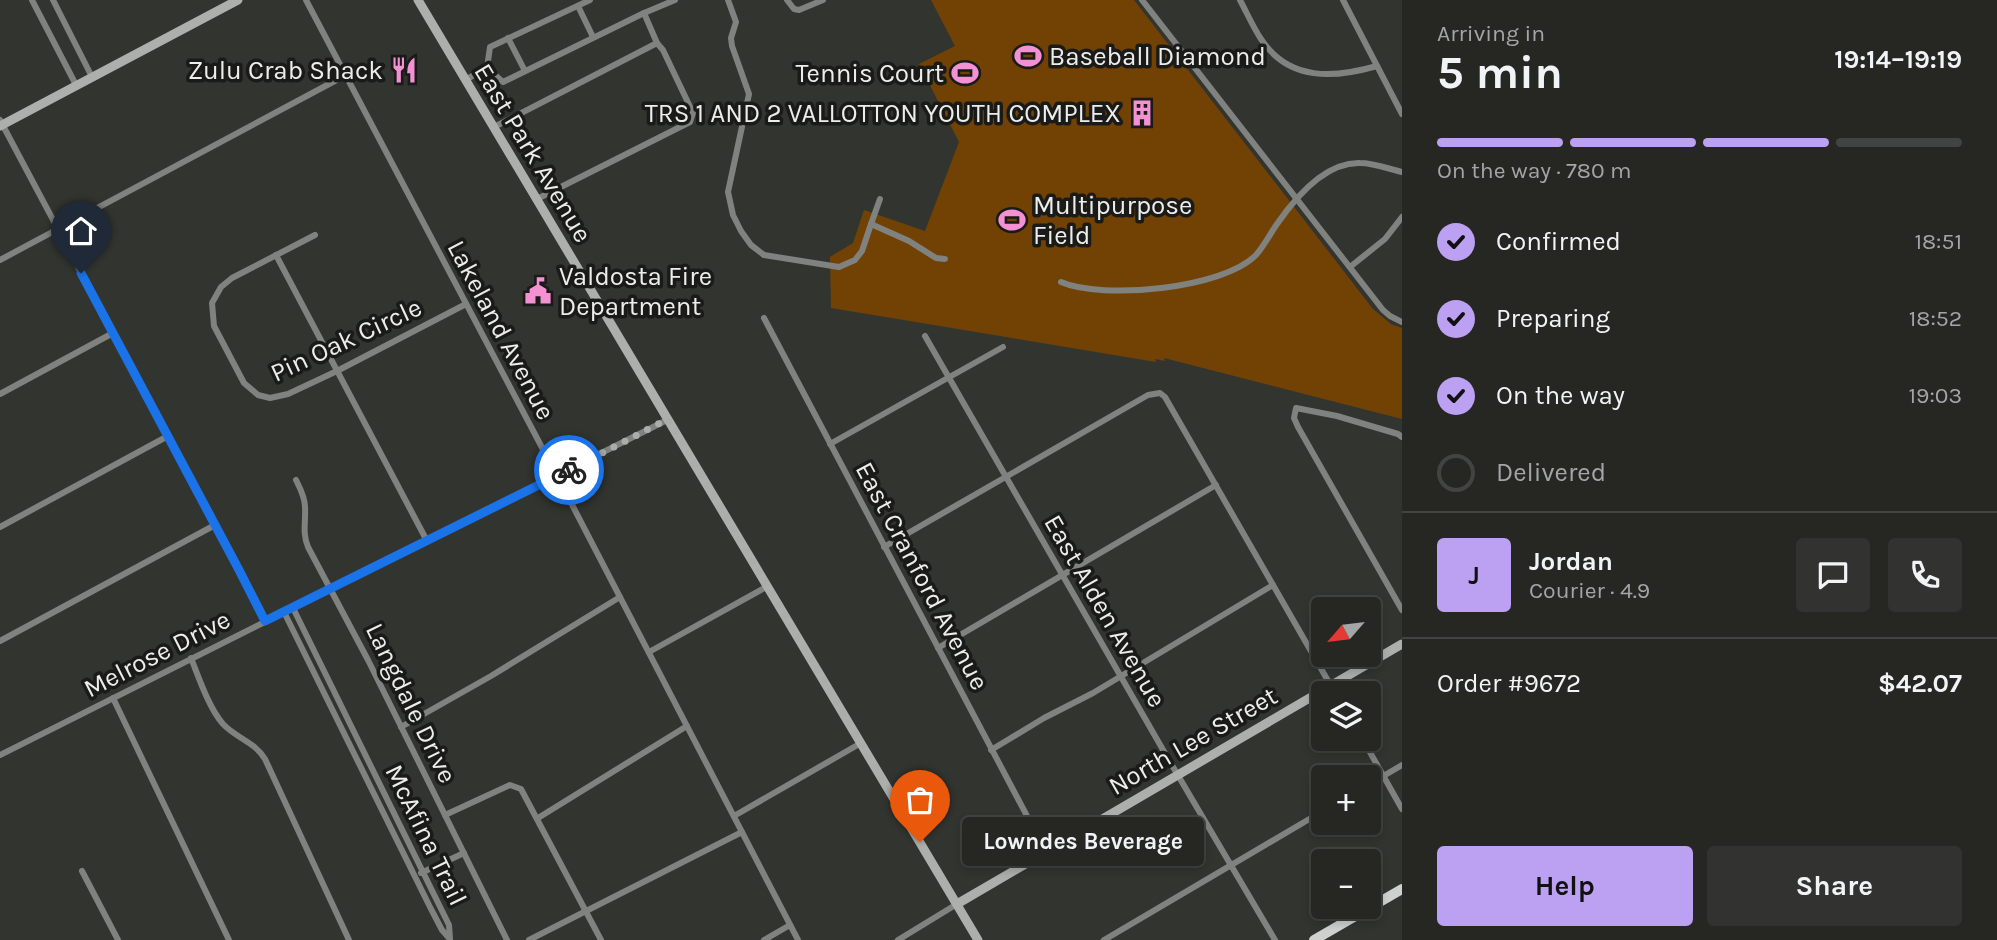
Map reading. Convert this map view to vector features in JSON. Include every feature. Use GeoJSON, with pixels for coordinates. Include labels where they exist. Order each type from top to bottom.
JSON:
{"type":"FeatureCollection","features":[{"type":"Feature","properties":{"kind":"main road"},"geometry":{"type":"LineString","coordinates":[[1,124],[238,0]]}},
{"type":"Feature","properties":{"kind":"main road","name":"East Park Avenue"},"geometry":{"type":"LineString","coordinates":[[418,0],[978,940]]}},
{"type":"Feature","properties":{"kind":"main road","name":"North Lee Street"},"geometry":{"type":"LineString","coordinates":[[1345,681],[1402,644]]}},
{"type":"Feature","properties":{"kind":"main road","name":"North Lee Street"},"geometry":{"type":"LineString","coordinates":[[957,904],[1178,774],[1311,701]]}},
{"type":"Feature","properties":{"kind":"main road"},"geometry":{"type":"LineString","coordinates":[[1314,940],[1402,889]]}},
{"type":"Feature","properties":{"kind":"street"},"geometry":{"type":"LineString","coordinates":[[32,0],[76,86]]}},
{"type":"Feature","properties":{"kind":"street"},"geometry":{"type":"LineString","coordinates":[[53,0],[92,77]]}},
{"type":"Feature","properties":{"kind":"street","name":"Lakeland Avenue"},"geometry":{"type":"LineString","coordinates":[[306,0],[798,940]]}},
{"type":"Feature","properties":{"kind":"street"},"geometry":{"type":"LineString","coordinates":[[487,68],[490,47],[590,0]]}},
{"type":"Feature","properties":{"kind":"street"},"geometry":{"type":"LineString","coordinates":[[728,0],[736,22],[731,38],[732,46],[749,94],[728,192],[733,215],[751,245],[764,255],[839,267],[855,260],[862,251],[880,199]]}},
{"type":"Feature","properties":{"kind":"street"},"geometry":{"type":"LineString","coordinates":[[787,0],[794,9],[799,10],[823,0]]}},
{"type":"Feature","properties":{"kind":"street"},"geometry":{"type":"LineString","coordinates":[[1142,0],[1383,310],[1402,321]]}},
{"type":"Feature","properties":{"kind":"street"},"geometry":{"type":"LineString","coordinates":[[1240,0],[1261,39],[1274,54],[1289,65],[1308,72],[1329,75],[1377,66]]}},
{"type":"Feature","properties":{"kind":"street"},"geometry":{"type":"LineString","coordinates":[[1343,0],[1402,114]]}},
{"type":"Feature","properties":{"kind":"street"},"geometry":{"type":"LineString","coordinates":[[487,68],[503,82],[672,1]]}},
{"type":"Feature","properties":{"kind":"street"},"geometry":{"type":"LineString","coordinates":[[578,6],[593,37]]}},
{"type":"Feature","properties":{"kind":"street"},"geometry":{"type":"LineString","coordinates":[[537,199],[690,122],[693,113],[644,13]]}},
{"type":"Feature","properties":{"kind":"street"},"geometry":{"type":"LineString","coordinates":[[508,38],[525,71]]}},
{"type":"Feature","properties":{"kind":"street"},"geometry":{"type":"LineString","coordinates":[[494,127],[657,43]]}},
{"type":"Feature","properties":{"kind":"street"},"geometry":{"type":"LineString","coordinates":[[465,80],[487,68]]}},
{"type":"Feature","properties":{"kind":"street"},"geometry":{"type":"LineString","coordinates":[[0,260],[346,75]]}},
{"type":"Feature","properties":{"kind":"street"},"geometry":{"type":"LineString","coordinates":[[1,124],[265,621]]}},
{"type":"Feature","properties":{"kind":"street"},"geometry":{"type":"LineString","coordinates":[[1061,282],[1081,288],[1139,289],[1175,287],[1199,282],[1239,267],[1255,256],[1296,199],[1326,173],[1348,164],[1363,163],[1402,172]]}},
{"type":"Feature","properties":{"kind":"street"},"geometry":{"type":"LineString","coordinates":[[1350,267],[1385,239],[1402,217]]}},
{"type":"Feature","properties":{"kind":"street"},"geometry":{"type":"LineString","coordinates":[[871,224],[944,260]]}},
{"type":"Feature","properties":{"kind":"street","name":"Pin Oak Circle"},"geometry":{"type":"LineString","coordinates":[[315,235],[232,278],[221,287],[212,303],[212,317],[218,334],[244,383],[264,397],[282,397],[466,304]]}},
{"type":"Feature","properties":{"kind":"street"},"geometry":{"type":"LineString","coordinates":[[276,256],[427,541]]}},
{"type":"Feature","properties":{"kind":"street","name":"East Cranford Avenue"},"geometry":{"type":"LineString","coordinates":[[764,318],[1045,852]]}},
{"type":"Feature","properties":{"kind":"street"},"geometry":{"type":"LineString","coordinates":[[0,394],[113,333]]}},
{"type":"Feature","properties":{"kind":"street","name":"East Alden Avenue"},"geometry":{"type":"LineString","coordinates":[[925,336],[1275,940]]}},
{"type":"Feature","properties":{"kind":"street"},"geometry":{"type":"LineString","coordinates":[[830,444],[1003,347]]}},
{"type":"Feature","properties":{"kind":"street"},"geometry":{"type":"LineString","coordinates":[[884,547],[1152,393],[1160,393],[1165,397],[1328,681]]}},
{"type":"Feature","properties":{"kind":"street"},"geometry":{"type":"LineString","coordinates":[[1402,437],[1337,416],[1296,408],[1294,418],[1298,427],[1402,610]]}},
{"type":"Feature","properties":{"kind":"street","name":"Melrose Drive"},"geometry":{"type":"LineString","coordinates":[[0,755],[668,419]]}},
{"type":"Feature","properties":{"kind":"street"},"geometry":{"type":"LineString","coordinates":[[0,527],[168,436]]}},
{"type":"Feature","properties":{"kind":"street","name":"Langdale Drive"},"geometry":{"type":"LineString","coordinates":[[296,480],[306,509],[305,540],[349,621],[507,940]]}},
{"type":"Feature","properties":{"kind":"street"},"geometry":{"type":"LineString","coordinates":[[938,648],[1216,485]]}},
{"type":"Feature","properties":{"kind":"street"},"geometry":{"type":"LineString","coordinates":[[0,641],[215,525]]}},
{"type":"Feature","properties":{"kind":"street"},"geometry":{"type":"LineString","coordinates":[[991,750],[1121,676],[1273,584]]}},
{"type":"Feature","properties":{"kind":"street"},"geometry":{"type":"LineString","coordinates":[[649,653],[768,586]]}},
{"type":"Feature","properties":{"kind":"street"},"geometry":{"type":"LineString","coordinates":[[401,727],[620,597]]}},
{"type":"Feature","properties":{"kind":"street","name":"McAfina Trail"},"geometry":{"type":"LineString","coordinates":[[284,612],[430,907],[450,939],[449,925],[293,608]]}},
{"type":"Feature","properties":{"kind":"street"},"geometry":{"type":"LineString","coordinates":[[304,653],[313,649]]}},
{"type":"Feature","properties":{"kind":"street"},"geometry":{"type":"LineString","coordinates":[[191,658],[219,719],[257,748],[265,760],[349,940]]}},
{"type":"Feature","properties":{"kind":"street"},"geometry":{"type":"LineString","coordinates":[[321,686],[329,682]]}},
{"type":"Feature","properties":{"kind":"street"},"geometry":{"type":"LineString","coordinates":[[113,698],[229,940]]}},
{"type":"Feature","properties":{"kind":"street"},"geometry":{"type":"LineString","coordinates":[[337,719],[345,715]]}},
{"type":"Feature","properties":{"kind":"street"},"geometry":{"type":"LineString","coordinates":[[538,818],[687,726]]}},
{"type":"Feature","properties":{"kind":"street"},"geometry":{"type":"LineString","coordinates":[[734,816],[861,743]]}},
{"type":"Feature","properties":{"kind":"street"},"geometry":{"type":"LineString","coordinates":[[354,752],[362,748]]}},
{"type":"Feature","properties":{"kind":"street"},"geometry":{"type":"LineString","coordinates":[[1370,751],[1402,809]]}},
{"type":"Feature","properties":{"kind":"street"},"geometry":{"type":"LineString","coordinates":[[1381,778],[1402,765]]}},
{"type":"Feature","properties":{"kind":"street"},"geometry":{"type":"LineString","coordinates":[[370,785],[378,781]]}},
{"type":"Feature","properties":{"kind":"street"},"geometry":{"type":"LineString","coordinates":[[445,815],[510,785],[521,789],[601,940]]}},
{"type":"Feature","properties":{"kind":"street"},"geometry":{"type":"LineString","coordinates":[[1104,940],[1311,818]]}},
{"type":"Feature","properties":{"kind":"street"},"geometry":{"type":"LineString","coordinates":[[529,940],[742,832]]}},
{"type":"Feature","properties":{"kind":"street"},"geometry":{"type":"LineString","coordinates":[[402,850],[410,846]]}},
{"type":"Feature","properties":{"kind":"street"},"geometry":{"type":"LineString","coordinates":[[415,876],[464,853]]}},
{"type":"Feature","properties":{"kind":"street"},"geometry":{"type":"LineString","coordinates":[[82,872],[118,940]]}},
{"type":"Feature","properties":{"kind":"street"},"geometry":{"type":"LineString","coordinates":[[430,907],[438,903]]}},
{"type":"Feature","properties":{"kind":"street","name":"North Lee Street"},"geometry":{"type":"LineString","coordinates":[[898,940],[957,904]]}},
{"type":"Feature","properties":{"kind":"street"},"geometry":{"type":"LineString","coordinates":[[764,940],[790,925]]}},
{"type":"Feature","properties":{"kind":"shaded area"},"geometry":{"type":"Polygon","coordinates":[[[931,0],[1134,0],[1373,309],[1391,324],[1402,328],[1402,419],[1164,358],[1165,361],[1155,359],[1156,362],[831,308],[830,257],[853,243],[864,210],[925,231],[959,142],[919,64],[955,46],[931,0]]]}},
{"type":"Feature","properties":{"kind":"way so far"},"geometry":{"type":"LineString","coordinates":[[569,470],[668,419],[920,842]]}},
{"type":"Feature","properties":{"kind":"place","name":"Baseball Diamond"},"geometry":{"type":"Point","coordinates":[1028,56]}},
{"type":"Feature","properties":{"kind":"place","name":"Zulu Crab Shack"},"geometry":{"type":"Point","coordinates":[404,70]}},
{"type":"Feature","properties":{"kind":"place","name":"Tennis Court"},"geometry":{"type":"Point","coordinates":[965,73]}},
{"type":"Feature","properties":{"kind":"place","name":"TRS 1 AND 2 VALLOTTON YOUTH COMPLEX"},"geometry":{"type":"Point","coordinates":[1142,113]}},
{"type":"Feature","properties":{"kind":"place","name":"Multipurpose Field"},"geometry":{"type":"Point","coordinates":[1012,220]}},
{"type":"Feature","properties":{"kind":"place","name":"Valdosta Fire Department"},"geometry":{"type":"Point","coordinates":[538,291]}},
{"type":"Feature","properties":{"kind":"place","name":"Lowndes Beverage"},"geometry":{"type":"Point","coordinates":[920,842]}},
{"type":"Feature","properties":{"kind":"route"},"geometry":{"type":"LineString","coordinates":[[81,273],[265,621],[569,470]]}}]}
